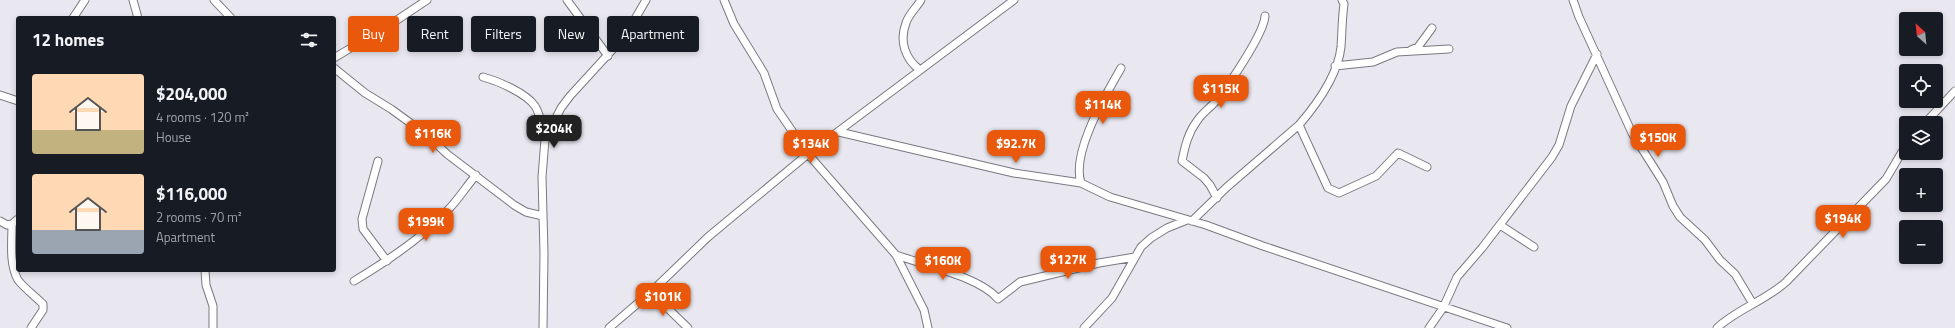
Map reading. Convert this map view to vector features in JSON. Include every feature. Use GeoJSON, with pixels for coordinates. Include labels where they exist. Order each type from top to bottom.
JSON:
{"type":"FeatureCollection","features":[{"type":"Feature","properties":{"kind":"street"},"geometry":{"type":"LineString","coordinates":[[74,16],[85,0]]}},
{"type":"Feature","properties":{"kind":"street"},"geometry":{"type":"LineString","coordinates":[[133,0],[137,16]]}},
{"type":"Feature","properties":{"kind":"street"},"geometry":{"type":"LineString","coordinates":[[214,0],[229,16]]}},
{"type":"Feature","properties":{"kind":"street"},"geometry":{"type":"LineString","coordinates":[[336,57],[427,0]]}},
{"type":"Feature","properties":{"kind":"street"},"geometry":{"type":"LineString","coordinates":[[567,0],[608,56]]}},
{"type":"Feature","properties":{"kind":"street"},"geometry":{"type":"LineString","coordinates":[[545,139],[561,108],[570,96],[625,36],[646,0]]}},
{"type":"Feature","properties":{"kind":"street"},"geometry":{"type":"LineString","coordinates":[[920,70],[906,56],[903,39],[906,22],[922,0]]}},
{"type":"Feature","properties":{"kind":"street"},"geometry":{"type":"LineString","coordinates":[[609,328],[651,292],[708,237],[808,154],[1014,0]]}},
{"type":"Feature","properties":{"kind":"street"},"geometry":{"type":"LineString","coordinates":[[1573,0],[1632,133],[1663,182],[1677,212],[1705,240],[1720,260],[1735,274],[1753,304]]}},
{"type":"Feature","properties":{"kind":"street"},"geometry":{"type":"LineString","coordinates":[[726,1],[734,24],[764,73],[777,109],[808,154],[896,255],[924,310],[928,328]]}},
{"type":"Feature","properties":{"kind":"street"},"geometry":{"type":"LineString","coordinates":[[1084,328],[1112,298],[1141,247],[1151,238],[1167,228],[1190,220],[1299,125],[1328,86],[1341,48],[1344,1]]}},
{"type":"Feature","properties":{"kind":"street"},"geometry":{"type":"LineString","coordinates":[[1217,198],[1207,182],[1182,161],[1185,144],[1197,119],[1216,100],[1242,62],[1264,23],[1265,16]]}},
{"type":"Feature","properties":{"kind":"street"},"geometry":{"type":"LineString","coordinates":[[1411,50],[1418,46],[1432,28]]}},
{"type":"Feature","properties":{"kind":"street"},"geometry":{"type":"LineString","coordinates":[[1335,66],[1373,62],[1397,52],[1449,49]]}},
{"type":"Feature","properties":{"kind":"street"},"geometry":{"type":"LineString","coordinates":[[1429,328],[1443,308],[1457,278],[1552,157],[1559,145],[1571,106],[1597,54]]}},
{"type":"Feature","properties":{"kind":"street"},"geometry":{"type":"LineString","coordinates":[[1081,183],[1078,175],[1079,161],[1085,140],[1121,68]]}},
{"type":"Feature","properties":{"kind":"street"},"geometry":{"type":"LineString","coordinates":[[336,70],[365,93],[391,109],[427,135],[446,154],[514,205],[526,212],[543,216]]}},
{"type":"Feature","properties":{"kind":"street"},"geometry":{"type":"LineString","coordinates":[[483,77],[496,81],[532,102],[536,107],[545,139],[542,177],[544,328]]}},
{"type":"Feature","properties":{"kind":"street"},"geometry":{"type":"LineString","coordinates":[[1932,116],[1955,91]]}},
{"type":"Feature","properties":{"kind":"street"},"geometry":{"type":"LineString","coordinates":[[0,95],[16,100]]}},
{"type":"Feature","properties":{"kind":"street"},"geometry":{"type":"LineString","coordinates":[[1299,125],[1328,188],[1339,193],[1376,176],[1398,153],[1427,167]]}},
{"type":"Feature","properties":{"kind":"street"},"geometry":{"type":"LineString","coordinates":[[839,132],[1014,173],[1081,183],[1110,197],[1190,220],[1443,308],[1456,310],[1507,328]]}},
{"type":"Feature","properties":{"kind":"street"},"geometry":{"type":"LineString","coordinates":[[1717,328],[1724,322],[1777,290],[1820,249],[1886,179],[1899,157]]}},
{"type":"Feature","properties":{"kind":"street"},"geometry":{"type":"LineString","coordinates":[[378,161],[362,219],[363,229],[387,261]]}},
{"type":"Feature","properties":{"kind":"street"},"geometry":{"type":"LineString","coordinates":[[354,281],[387,261],[447,211],[476,175]]}},
{"type":"Feature","properties":{"kind":"street"},"geometry":{"type":"LineString","coordinates":[[0,221],[7,224],[12,224],[16,221]]}},
{"type":"Feature","properties":{"kind":"street"},"geometry":{"type":"LineString","coordinates":[[12,224],[11,249],[15,272],[19,281],[43,304],[43,310],[31,328]]}},
{"type":"Feature","properties":{"kind":"street"},"geometry":{"type":"LineString","coordinates":[[1500,225],[1534,246]]}},
{"type":"Feature","properties":{"kind":"street"},"geometry":{"type":"LineString","coordinates":[[896,255],[978,284],[992,292],[998,299],[1020,282],[1099,263],[1135,257]]}},
{"type":"Feature","properties":{"kind":"street"},"geometry":{"type":"LineString","coordinates":[[205,272],[206,285],[214,306],[213,328]]}},
{"type":"Feature","properties":{"kind":"street"},"geometry":{"type":"LineString","coordinates":[[651,292],[688,328]]}}]}
